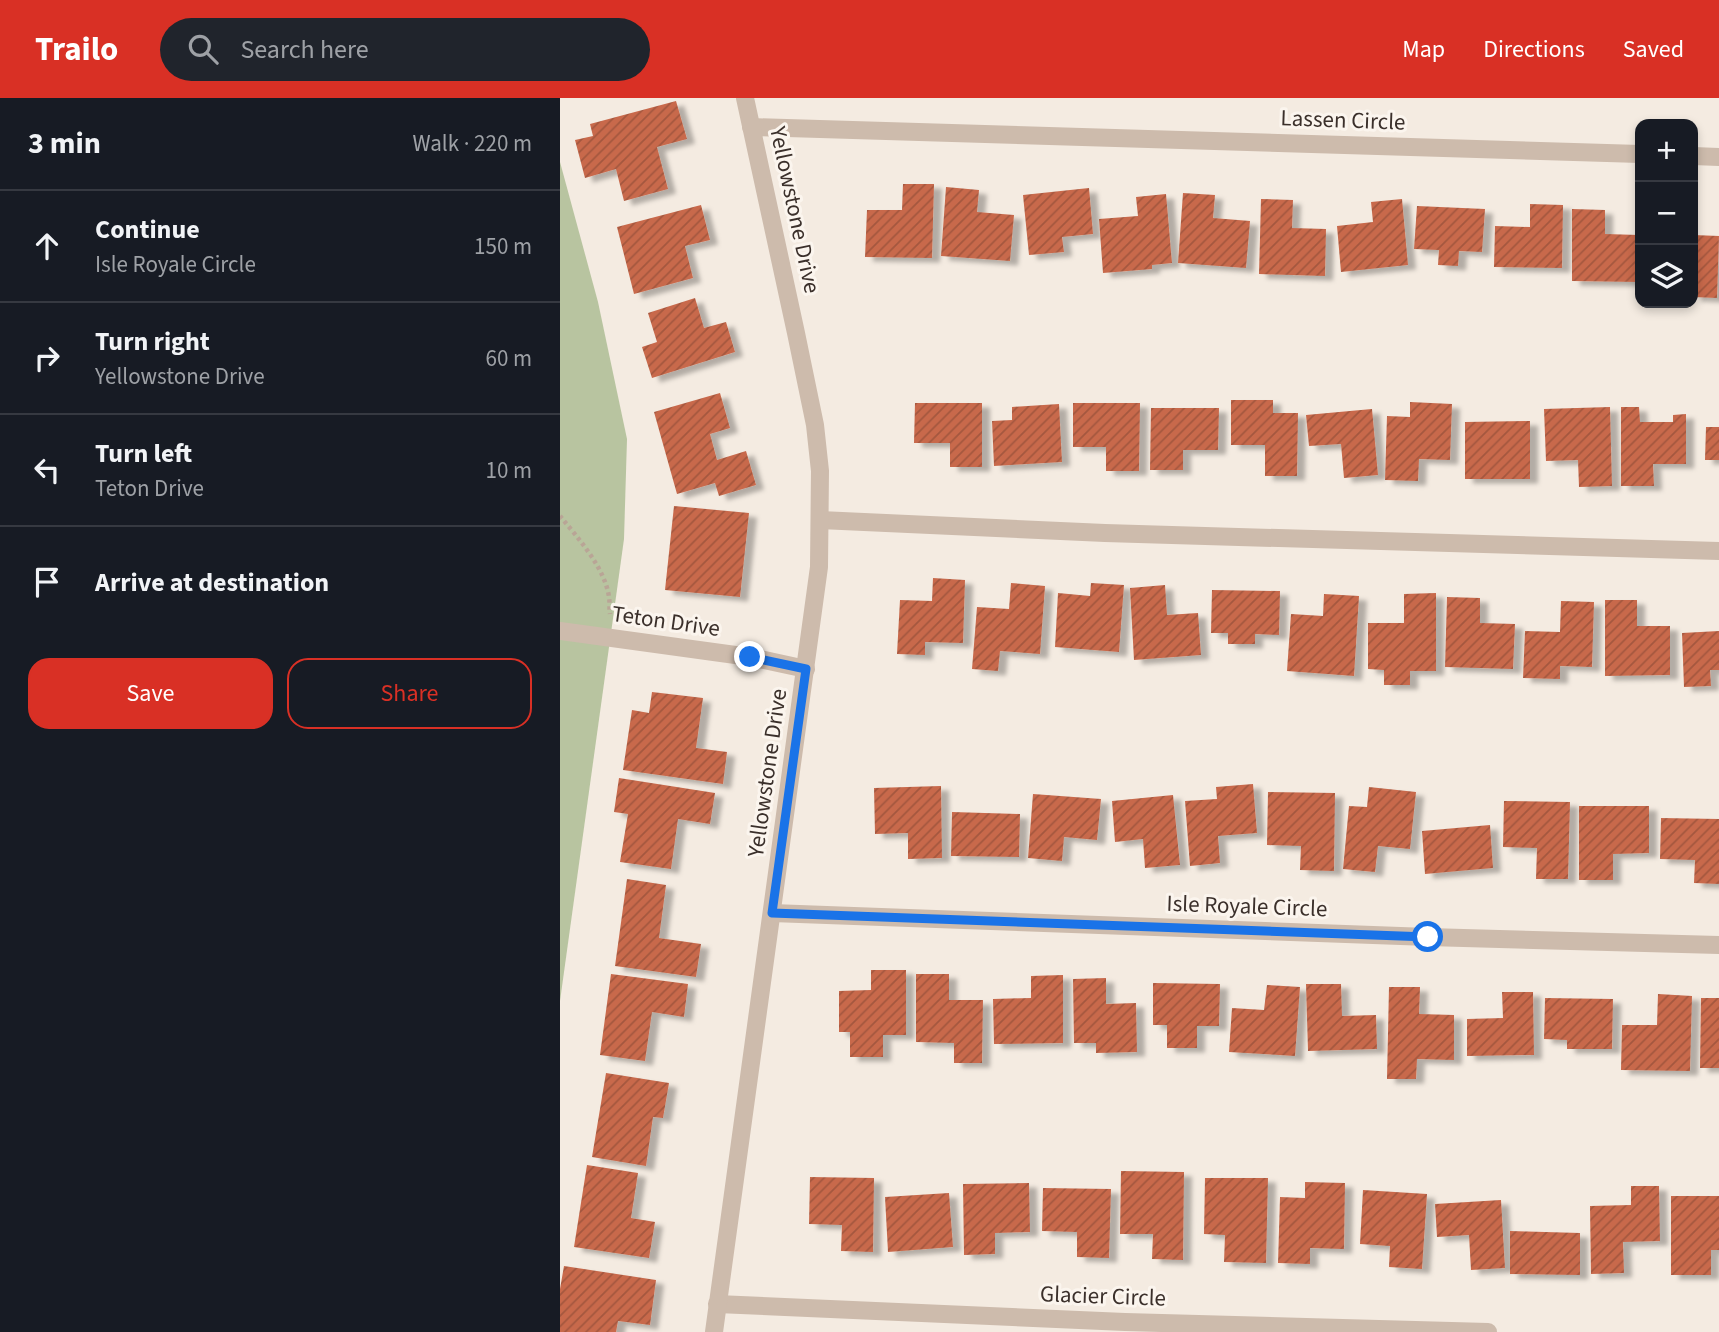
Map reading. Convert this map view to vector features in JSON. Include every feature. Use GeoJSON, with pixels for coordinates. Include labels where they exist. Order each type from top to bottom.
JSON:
{"type":"FeatureCollection","features":[{"type":"Feature","properties":{"kind":"street","name":"Yellowstone Drive"},"geometry":{"type":"LineString","coordinates":[[714,1332],[819,567],[820,471],[815,425],[745,98]]}},
{"type":"Feature","properties":{"kind":"street","name":"Lassen Circle"},"geometry":{"type":"LineString","coordinates":[[751,127],[1635,154]]}},
{"type":"Feature","properties":{"kind":"street"},"geometry":{"type":"LineString","coordinates":[[1698,156],[1719,157]]}},
{"type":"Feature","properties":{"kind":"street"},"geometry":{"type":"LineString","coordinates":[[820,520],[1118,534],[1719,551]]}},
{"type":"Feature","properties":{"kind":"street","name":"Teton Drive"},"geometry":{"type":"LineString","coordinates":[[560,631],[750,657],[806,669]]}},
{"type":"Feature","properties":{"kind":"street","name":"Isle Royale Circle"},"geometry":{"type":"LineString","coordinates":[[772,913],[1719,945]]}},
{"type":"Feature","properties":{"kind":"street","name":"Glacier Circle"},"geometry":{"type":"LineString","coordinates":[[717,1304],[1125,1322],[1488,1332]]}},
{"type":"Feature","properties":{"kind":"path"},"geometry":{"type":"LineString","coordinates":[[560,516],[587,549],[600,572],[609,595],[610,614]]}},
{"type":"Feature","properties":{"kind":"green space"},"geometry":{"type":"Polygon","coordinates":[[[560,162],[598,302],[627,439],[624,539],[560,1001],[560,162]]]}},
{"type":"Feature","properties":{"kind":"building"},"geometry":{"type":"Polygon","coordinates":[[[676,101],[687,139],[657,147],[668,189],[624,201],[616,169],[585,178],[575,140],[593,136],[590,124],[676,101]]]}},
{"type":"Feature","properties":{"kind":"building"},"geometry":{"type":"Polygon","coordinates":[[[903,184],[934,184],[932,258],[865,257],[867,210],[902,210],[903,184]]]}},
{"type":"Feature","properties":{"kind":"building"},"geometry":{"type":"Polygon","coordinates":[[[946,187],[979,190],[977,212],[1014,215],[1010,261],[941,256],[946,187]]]}},
{"type":"Feature","properties":{"kind":"building"},"geometry":{"type":"Polygon","coordinates":[[[1089,188],[1093,234],[1062,237],[1064,252],[1029,255],[1023,195],[1089,188]]]}},
{"type":"Feature","properties":{"kind":"building"},"geometry":{"type":"Polygon","coordinates":[[[1183,193],[1215,195],[1213,218],[1250,221],[1246,268],[1178,263],[1183,193]]]}},
{"type":"Feature","properties":{"kind":"building"},"geometry":{"type":"Polygon","coordinates":[[[1166,194],[1172,263],[1152,265],[1152,269],[1103,273],[1099,219],[1138,216],[1136,197],[1166,194]]]}},
{"type":"Feature","properties":{"kind":"building"},"geometry":{"type":"Polygon","coordinates":[[[1261,199],[1293,200],[1292,228],[1326,229],[1325,276],[1259,274],[1261,199]]]}},
{"type":"Feature","properties":{"kind":"building"},"geometry":{"type":"Polygon","coordinates":[[[1402,199],[1408,265],[1341,272],[1337,226],[1373,222],[1371,202],[1402,199]]]}},
{"type":"Feature","properties":{"kind":"building"},"geometry":{"type":"Polygon","coordinates":[[[1530,204],[1563,205],[1562,268],[1494,267],[1495,226],[1530,227],[1530,204]]]}},
{"type":"Feature","properties":{"kind":"building"},"geometry":{"type":"Polygon","coordinates":[[[701,205],[710,240],[685,246],[693,278],[634,294],[617,227],[701,205]]]}},
{"type":"Feature","properties":{"kind":"building"},"geometry":{"type":"Polygon","coordinates":[[[1417,206],[1485,209],[1482,252],[1459,251],[1458,266],[1438,265],[1439,250],[1414,249],[1417,206]]]}},
{"type":"Feature","properties":{"kind":"building"},"geometry":{"type":"Polygon","coordinates":[[[1572,209],[1605,210],[1605,234],[1635,235],[1635,282],[1572,281],[1572,209]]]}},
{"type":"Feature","properties":{"kind":"building"},"geometry":{"type":"Polygon","coordinates":[[[1698,235],[1719,236],[1717,298],[1698,297],[1698,235]]]}},
{"type":"Feature","properties":{"kind":"building"},"geometry":{"type":"Polygon","coordinates":[[[695,298],[704,328],[726,322],[735,352],[652,378],[642,347],[657,342],[648,313],[695,298]]]}},
{"type":"Feature","properties":{"kind":"building"},"geometry":{"type":"Polygon","coordinates":[[[720,393],[730,428],[710,434],[717,460],[746,451],[756,485],[719,496],[715,483],[677,494],[654,412],[720,393]]]}},
{"type":"Feature","properties":{"kind":"building"},"geometry":{"type":"Polygon","coordinates":[[[1231,400],[1273,400],[1273,413],[1298,413],[1297,476],[1265,476],[1265,445],[1231,445],[1231,400]]]}},
{"type":"Feature","properties":{"kind":"building"},"geometry":{"type":"Polygon","coordinates":[[[1410,402],[1452,404],[1450,460],[1419,459],[1418,481],[1385,480],[1387,416],[1410,417],[1410,402]]]}},
{"type":"Feature","properties":{"kind":"building"},"geometry":{"type":"Polygon","coordinates":[[[915,403],[982,403],[982,467],[950,467],[950,443],[914,443],[915,403]]]}},
{"type":"Feature","properties":{"kind":"building"},"geometry":{"type":"Polygon","coordinates":[[[1073,403],[1140,403],[1139,471],[1106,471],[1106,447],[1073,447],[1073,403]]]}},
{"type":"Feature","properties":{"kind":"building"},"geometry":{"type":"Polygon","coordinates":[[[1059,404],[1062,462],[994,466],[992,421],[1012,420],[1012,407],[1059,404]]]}},
{"type":"Feature","properties":{"kind":"building"},"geometry":{"type":"Polygon","coordinates":[[[1610,407],[1612,486],[1579,487],[1578,460],[1546,461],[1544,409],[1610,407]]]}},
{"type":"Feature","properties":{"kind":"building"},"geometry":{"type":"Polygon","coordinates":[[[1621,407],[1639,407],[1640,422],[1673,422],[1673,415],[1686,414],[1686,464],[1653,464],[1654,486],[1621,486],[1621,407]]]}},
{"type":"Feature","properties":{"kind":"building"},"geometry":{"type":"Polygon","coordinates":[[[1151,408],[1219,408],[1218,450],[1183,450],[1183,470],[1150,470],[1151,408]]]}},
{"type":"Feature","properties":{"kind":"building"},"geometry":{"type":"Polygon","coordinates":[[[1372,409],[1378,475],[1344,478],[1341,444],[1309,446],[1306,415],[1372,409]]]}},
{"type":"Feature","properties":{"kind":"building"},"geometry":{"type":"Polygon","coordinates":[[[1530,421],[1530,479],[1465,479],[1465,422],[1530,421]]]}},
{"type":"Feature","properties":{"kind":"building"},"geometry":{"type":"Polygon","coordinates":[[[1706,427],[1719,427],[1719,460],[1705,460],[1706,427]]]}},
{"type":"Feature","properties":{"kind":"building"},"geometry":{"type":"Polygon","coordinates":[[[674,506],[749,513],[740,597],[665,590],[674,506]]]}},
{"type":"Feature","properties":{"kind":"building"},"geometry":{"type":"Polygon","coordinates":[[[933,578],[965,580],[963,643],[925,642],[925,655],[897,654],[900,600],[932,601],[933,578]]]}},
{"type":"Feature","properties":{"kind":"building"},"geometry":{"type":"Polygon","coordinates":[[[1011,583],[1045,586],[1040,654],[1000,651],[998,671],[972,669],[977,607],[1009,609],[1011,583]]]}},
{"type":"Feature","properties":{"kind":"building"},"geometry":{"type":"Polygon","coordinates":[[[1091,583],[1124,585],[1119,652],[1055,647],[1058,593],[1090,596],[1091,583]]]}},
{"type":"Feature","properties":{"kind":"building"},"geometry":{"type":"Polygon","coordinates":[[[1165,585],[1167,615],[1198,613],[1201,655],[1134,660],[1130,588],[1165,585]]]}},
{"type":"Feature","properties":{"kind":"building"},"geometry":{"type":"Polygon","coordinates":[[[1212,590],[1280,591],[1279,635],[1255,634],[1255,644],[1228,644],[1228,633],[1211,633],[1212,590]]]}},
{"type":"Feature","properties":{"kind":"building"},"geometry":{"type":"Polygon","coordinates":[[[1436,593],[1436,671],[1410,671],[1410,685],[1384,685],[1384,670],[1368,669],[1368,623],[1404,623],[1404,594],[1436,593]]]}},
{"type":"Feature","properties":{"kind":"building"},"geometry":{"type":"Polygon","coordinates":[[[1324,594],[1359,596],[1354,676],[1287,671],[1291,614],[1323,616],[1324,594]]]}},
{"type":"Feature","properties":{"kind":"building"},"geometry":{"type":"Polygon","coordinates":[[[1447,597],[1480,598],[1480,623],[1515,624],[1513,669],[1445,667],[1447,597]]]}},
{"type":"Feature","properties":{"kind":"building"},"geometry":{"type":"Polygon","coordinates":[[[1605,600],[1637,600],[1637,626],[1670,626],[1670,675],[1605,676],[1605,600]]]}},
{"type":"Feature","properties":{"kind":"building"},"geometry":{"type":"Polygon","coordinates":[[[1561,601],[1594,602],[1592,667],[1560,666],[1560,679],[1523,678],[1525,631],[1560,632],[1561,601]]]}},
{"type":"Feature","properties":{"kind":"building"},"geometry":{"type":"Polygon","coordinates":[[[1719,631],[1719,670],[1710,670],[1711,686],[1684,687],[1682,633],[1719,631]]]}},
{"type":"Feature","properties":{"kind":"building"},"geometry":{"type":"Polygon","coordinates":[[[652,692],[703,698],[696,748],[727,752],[723,784],[623,770],[632,710],[649,713],[652,692]]]}},
{"type":"Feature","properties":{"kind":"building"},"geometry":{"type":"Polygon","coordinates":[[[619,778],[715,793],[710,824],[678,819],[671,869],[620,862],[628,814],[614,812],[619,778]]]}},
{"type":"Feature","properties":{"kind":"building"},"geometry":{"type":"Polygon","coordinates":[[[1253,784],[1257,833],[1218,836],[1220,863],[1190,866],[1185,801],[1217,799],[1216,787],[1253,784]]]}},
{"type":"Feature","properties":{"kind":"building"},"geometry":{"type":"Polygon","coordinates":[[[941,786],[942,858],[908,859],[908,833],[875,834],[874,788],[941,786]]]}},
{"type":"Feature","properties":{"kind":"building"},"geometry":{"type":"Polygon","coordinates":[[[1369,787],[1416,792],[1410,849],[1378,846],[1375,872],[1343,869],[1349,806],[1367,807],[1369,787]]]}},
{"type":"Feature","properties":{"kind":"building"},"geometry":{"type":"Polygon","coordinates":[[[1268,792],[1335,793],[1334,871],[1300,870],[1301,846],[1267,845],[1268,792]]]}},
{"type":"Feature","properties":{"kind":"building"},"geometry":{"type":"Polygon","coordinates":[[[1033,794],[1101,799],[1097,840],[1064,837],[1062,861],[1028,858],[1033,794]]]}},
{"type":"Feature","properties":{"kind":"building"},"geometry":{"type":"Polygon","coordinates":[[[1173,795],[1180,865],[1145,868],[1143,839],[1115,842],[1112,801],[1173,795]]]}},
{"type":"Feature","properties":{"kind":"building"},"geometry":{"type":"Polygon","coordinates":[[[1504,801],[1570,802],[1568,879],[1536,879],[1537,848],[1503,847],[1504,801]]]}},
{"type":"Feature","properties":{"kind":"building"},"geometry":{"type":"Polygon","coordinates":[[[1579,806],[1649,806],[1649,853],[1613,854],[1613,880],[1579,880],[1579,806]]]}},
{"type":"Feature","properties":{"kind":"building"},"geometry":{"type":"Polygon","coordinates":[[[952,812],[1020,814],[1019,857],[951,856],[952,812]]]}},
{"type":"Feature","properties":{"kind":"building"},"geometry":{"type":"Polygon","coordinates":[[[1661,818],[1719,819],[1719,884],[1694,883],[1695,860],[1660,859],[1661,818]]]}},
{"type":"Feature","properties":{"kind":"building"},"geometry":{"type":"Polygon","coordinates":[[[1490,825],[1493,868],[1425,874],[1422,831],[1490,825]]]}},
{"type":"Feature","properties":{"kind":"building"},"geometry":{"type":"Polygon","coordinates":[[[627,879],[666,885],[659,938],[701,944],[696,977],[615,966],[627,879]]]}},
{"type":"Feature","properties":{"kind":"building"},"geometry":{"type":"Polygon","coordinates":[[[871,970],[906,970],[906,1035],[883,1035],[883,1057],[850,1057],[850,1032],[839,1032],[839,991],[871,990],[871,970]]]}},
{"type":"Feature","properties":{"kind":"building"},"geometry":{"type":"Polygon","coordinates":[[[611,974],[688,984],[684,1017],[652,1012],[645,1061],[600,1055],[611,974]]]}},
{"type":"Feature","properties":{"kind":"building"},"geometry":{"type":"Polygon","coordinates":[[[916,974],[949,974],[949,1000],[983,1000],[982,1063],[954,1063],[954,1043],[916,1042],[916,974]]]}},
{"type":"Feature","properties":{"kind":"building"},"geometry":{"type":"Polygon","coordinates":[[[1063,975],[1063,1043],[994,1044],[993,999],[1031,998],[1031,976],[1063,975]]]}},
{"type":"Feature","properties":{"kind":"building"},"geometry":{"type":"Polygon","coordinates":[[[1106,978],[1106,1004],[1136,1003],[1137,1052],[1096,1053],[1096,1043],[1074,1043],[1073,979],[1106,978]]]}},
{"type":"Feature","properties":{"kind":"building"},"geometry":{"type":"Polygon","coordinates":[[[1153,983],[1220,984],[1219,1026],[1197,1026],[1197,1048],[1167,1048],[1167,1025],[1153,1025],[1153,983]]]}},
{"type":"Feature","properties":{"kind":"building"},"geometry":{"type":"Polygon","coordinates":[[[1306,984],[1341,984],[1342,1016],[1376,1015],[1377,1049],[1308,1051],[1306,984]]]}},
{"type":"Feature","properties":{"kind":"building"},"geometry":{"type":"Polygon","coordinates":[[[1267,985],[1300,987],[1295,1056],[1229,1052],[1232,1008],[1264,1010],[1267,985]]]}},
{"type":"Feature","properties":{"kind":"building"},"geometry":{"type":"Polygon","coordinates":[[[1389,987],[1420,987],[1419,1014],[1454,1015],[1454,1060],[1417,1059],[1416,1079],[1387,1079],[1389,987]]]}},
{"type":"Feature","properties":{"kind":"building"},"geometry":{"type":"Polygon","coordinates":[[[1502,992],[1533,992],[1534,1055],[1467,1056],[1467,1019],[1503,1018],[1502,992]]]}},
{"type":"Feature","properties":{"kind":"building"},"geometry":{"type":"Polygon","coordinates":[[[1658,994],[1692,996],[1690,1071],[1621,1070],[1622,1025],[1657,1025],[1658,994]]]}},
{"type":"Feature","properties":{"kind":"building"},"geometry":{"type":"Polygon","coordinates":[[[1545,998],[1613,999],[1612,1049],[1567,1049],[1567,1040],[1544,1039],[1545,998]]]}},
{"type":"Feature","properties":{"kind":"building"},"geometry":{"type":"Polygon","coordinates":[[[1701,998],[1719,998],[1719,1068],[1700,1068],[1701,998]]]}},
{"type":"Feature","properties":{"kind":"building"},"geometry":{"type":"Polygon","coordinates":[[[606,1073],[669,1083],[663,1118],[653,1117],[646,1166],[592,1157],[606,1073]]]}},
{"type":"Feature","properties":{"kind":"building"},"geometry":{"type":"Polygon","coordinates":[[[587,1165],[638,1173],[631,1218],[655,1222],[649,1258],[574,1247],[587,1165]]]}},
{"type":"Feature","properties":{"kind":"building"},"geometry":{"type":"Polygon","coordinates":[[[1121,1171],[1184,1172],[1183,1260],[1152,1259],[1153,1234],[1120,1234],[1121,1171]]]}},
{"type":"Feature","properties":{"kind":"building"},"geometry":{"type":"Polygon","coordinates":[[[810,1177],[874,1178],[873,1252],[841,1251],[842,1225],[809,1224],[810,1177]]]}},
{"type":"Feature","properties":{"kind":"building"},"geometry":{"type":"Polygon","coordinates":[[[1205,1178],[1268,1178],[1266,1263],[1224,1262],[1225,1235],[1204,1234],[1205,1178]]]}},
{"type":"Feature","properties":{"kind":"building"},"geometry":{"type":"Polygon","coordinates":[[[1305,1182],[1345,1183],[1344,1249],[1310,1248],[1310,1264],[1278,1263],[1280,1197],[1305,1198],[1305,1182]]]}},
{"type":"Feature","properties":{"kind":"building"},"geometry":{"type":"Polygon","coordinates":[[[1029,1183],[1030,1232],[995,1233],[995,1254],[964,1255],[963,1184],[1029,1183]]]}},
{"type":"Feature","properties":{"kind":"building"},"geometry":{"type":"Polygon","coordinates":[[[1631,1186],[1659,1186],[1660,1241],[1623,1242],[1624,1273],[1591,1274],[1590,1206],[1631,1205],[1631,1186]]]}},
{"type":"Feature","properties":{"kind":"building"},"geometry":{"type":"Polygon","coordinates":[[[1043,1188],[1111,1189],[1109,1258],[1077,1257],[1077,1232],[1042,1231],[1043,1188]]]}},
{"type":"Feature","properties":{"kind":"building"},"geometry":{"type":"Polygon","coordinates":[[[1363,1190],[1427,1194],[1422,1269],[1389,1267],[1390,1246],[1360,1244],[1363,1190]]]}},
{"type":"Feature","properties":{"kind":"building"},"geometry":{"type":"Polygon","coordinates":[[[949,1193],[953,1247],[888,1252],[885,1197],[949,1193]]]}},
{"type":"Feature","properties":{"kind":"building"},"geometry":{"type":"Polygon","coordinates":[[[1671,1196],[1719,1196],[1719,1250],[1711,1250],[1711,1275],[1671,1275],[1671,1196]]]}},
{"type":"Feature","properties":{"kind":"building"},"geometry":{"type":"Polygon","coordinates":[[[1501,1200],[1505,1268],[1471,1270],[1469,1235],[1437,1237],[1435,1204],[1501,1200]]]}},
{"type":"Feature","properties":{"kind":"building"},"geometry":{"type":"Polygon","coordinates":[[[1510,1231],[1580,1233],[1580,1275],[1510,1274],[1510,1231]]]}},
{"type":"Feature","properties":{"kind":"building"},"geometry":{"type":"Polygon","coordinates":[[[564,1266],[656,1280],[650,1325],[618,1321],[616,1332],[560,1332],[560,1289],[564,1266]]]}},
{"type":"Feature","properties":{"kind":"route"},"geometry":{"type":"LineString","coordinates":[[750,657],[806,669],[772,913],[1428,937]]}}]}
